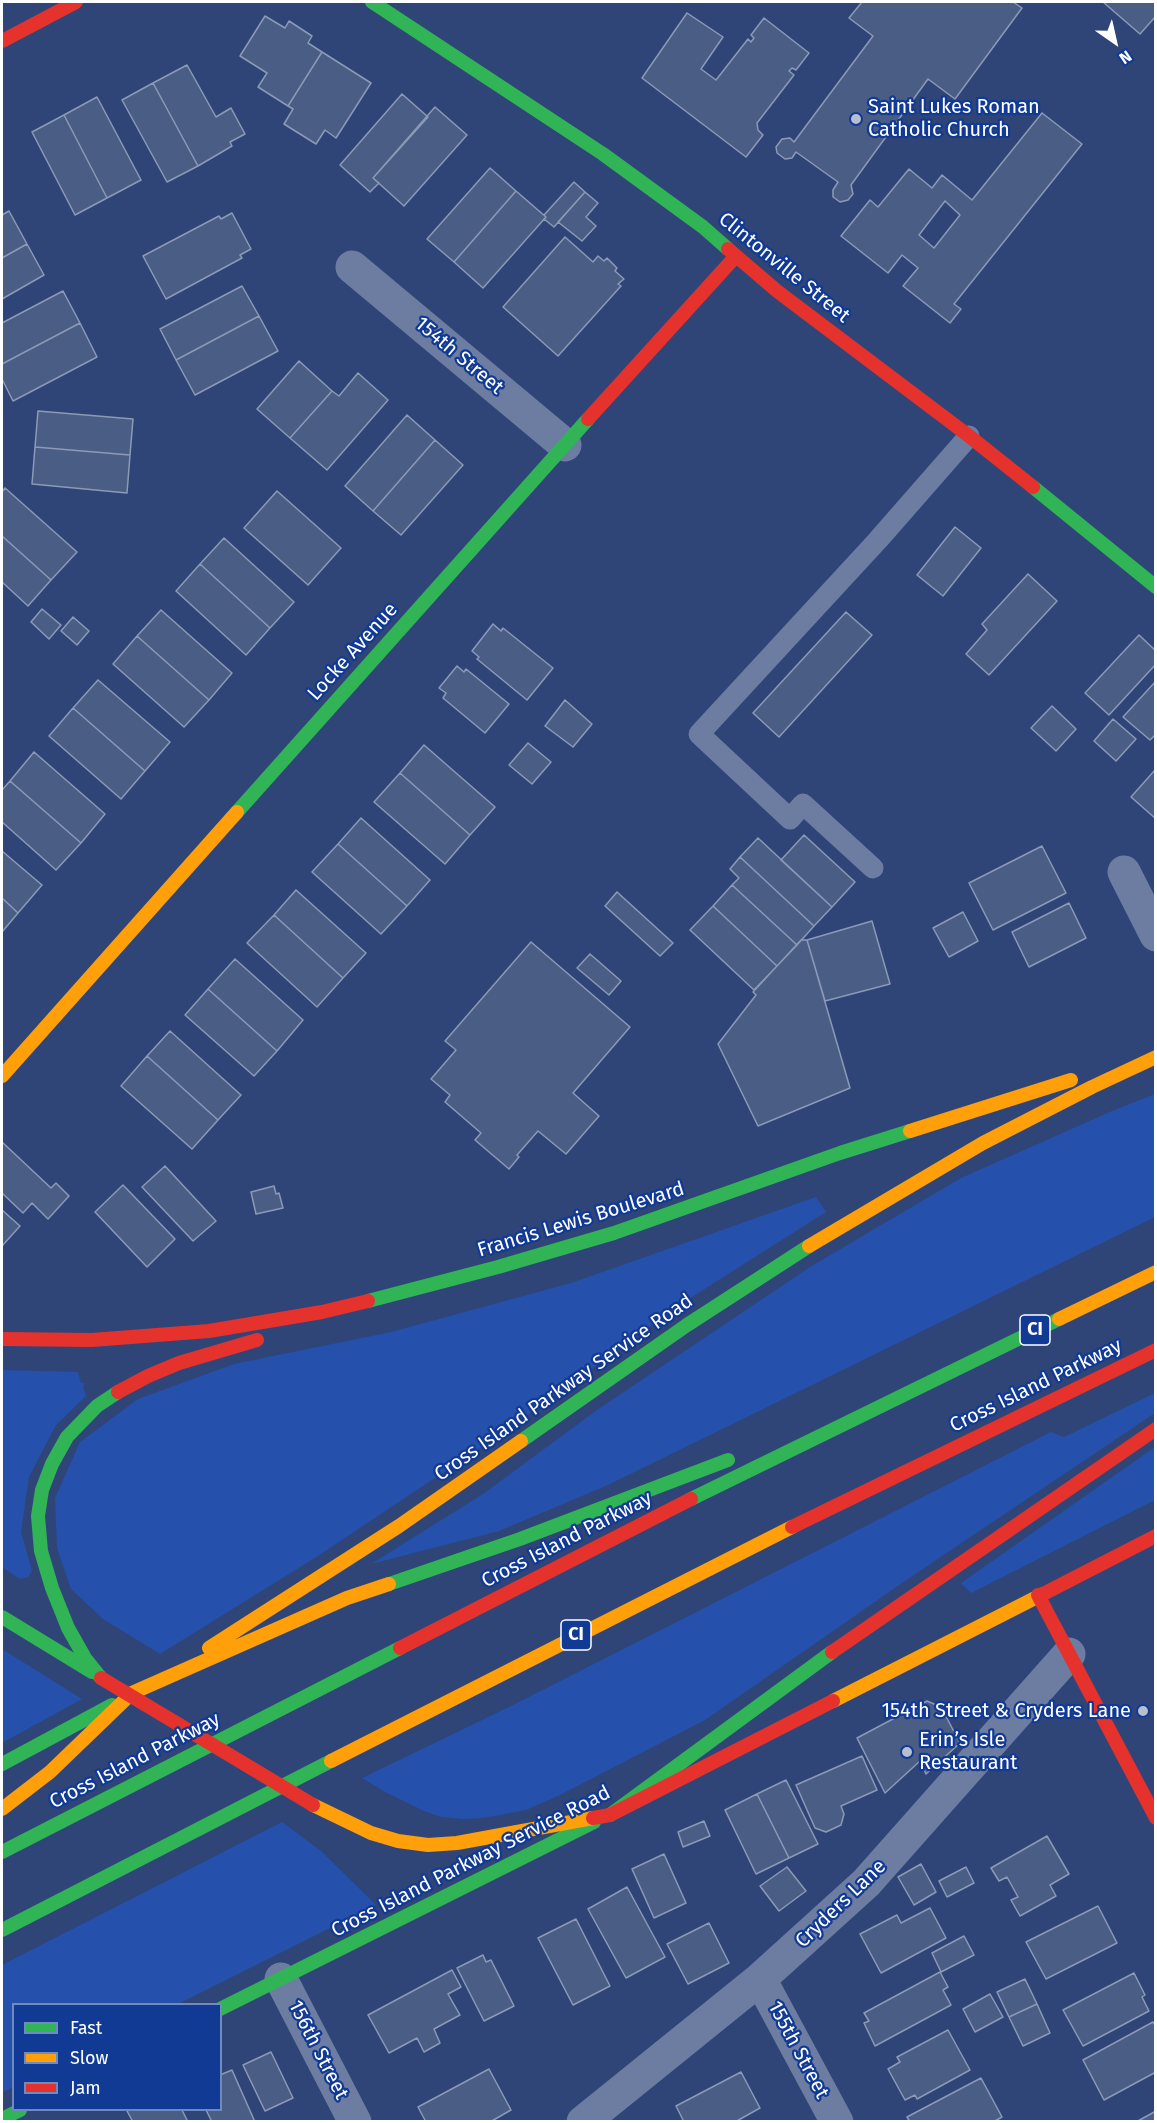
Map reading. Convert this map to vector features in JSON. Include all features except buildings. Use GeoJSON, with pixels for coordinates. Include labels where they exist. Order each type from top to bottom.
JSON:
{"type":"FeatureCollection","features":[{"type":"Feature","properties":{"kind":"main road"},"geometry":{"type":"LineString","coordinates":[[2,42],[76,2]]}},
{"type":"Feature","properties":{"kind":"main road","name":"Clintonville Street"},"geometry":{"type":"LineString","coordinates":[[372,2],[603,154],[703,227],[777,291],[969,436],[1155,587]]}},
{"type":"Feature","properties":{"kind":"main road","name":"Locke Avenue"},"geometry":{"type":"LineString","coordinates":[[2,1076],[736,256]]}},
{"type":"Feature","properties":{"kind":"main road","name":"Francis Lewis Boulevard"},"geometry":{"type":"LineString","coordinates":[[2,1339],[104,1339],[209,1331],[322,1312],[439,1283],[614,1233],[840,1154],[1155,1056]]}},
{"type":"Feature","properties":{"kind":"main road","name":"Cross Island Parkway Service Road"},"geometry":{"type":"LineString","coordinates":[[2,1764],[132,1694],[227,1637],[399,1526],[687,1325],[789,1258],[983,1143],[1155,1056]]}},
{"type":"Feature","properties":{"kind":"main road","name":"Cross Island Parkway"},"geometry":{"type":"LineString","coordinates":[[2,1852],[476,1608],[914,1389],[1155,1272]]}},
{"type":"Feature","properties":{"kind":"main road"},"geometry":{"type":"LineString","coordinates":[[101,1678],[85,1658],[63,1617],[48,1577],[38,1529],[39,1503],[46,1477],[59,1450],[77,1425],[108,1398],[164,1369],[439,1283]]}},
{"type":"Feature","properties":{"kind":"main road","name":"Cross Island Parkway"},"geometry":{"type":"LineString","coordinates":[[2,1930],[544,1651],[771,1537],[1155,1350]]}},
{"type":"Feature","properties":{"kind":"main road"},"geometry":{"type":"LineString","coordinates":[[781,1440],[914,1389]]}},
{"type":"Feature","properties":{"kind":"main road"},"geometry":{"type":"LineString","coordinates":[[2,1617],[313,1805],[370,1833],[398,1842],[429,1845],[457,1844],[610,1815],[849,1640],[1155,1429]]}},
{"type":"Feature","properties":{"kind":"main road"},"geometry":{"type":"LineString","coordinates":[[2,1809],[50,1772],[132,1694],[347,1598],[538,1532],[736,1457]]}},
{"type":"Feature","properties":{"kind":"main road","name":"Cross Island Parkway Service Road"},"geometry":{"type":"LineString","coordinates":[[222,2008],[610,1815],[1155,1536]]}},
{"type":"Feature","properties":{"kind":"main road"},"geometry":{"type":"LineString","coordinates":[[1038,1595],[1155,1818]]}},
{"type":"Feature","properties":{"kind":"main road"},"geometry":{"type":"LineString","coordinates":[[2,2119],[16,2111]]}},
{"type":"Feature","properties":{"kind":"street","name":"154th Street"},"geometry":{"type":"LineString","coordinates":[[352,267],[565,445]]}},
{"type":"Feature","properties":{"kind":"street"},"geometry":{"type":"LineString","coordinates":[[1124,872],[1155,935]]}},
{"type":"Feature","properties":{"kind":"street","name":"Cryders Lane"},"geometry":{"type":"LineString","coordinates":[[583,2121],[760,1979],[866,1883],[1069,1654]]}},
{"type":"Feature","properties":{"kind":"street","name":"156th Street"},"geometry":{"type":"LineString","coordinates":[[281,1979],[355,2121]]}},
{"type":"Feature","properties":{"kind":"street","name":"155th Street"},"geometry":{"type":"LineString","coordinates":[[760,1979],[837,2121]]}},
{"type":"Feature","properties":{"kind":"lane"},"geometry":{"type":"LineString","coordinates":[[873,868],[803,804],[790,819],[699,734],[878,540],[969,436]]}},
{"type":"Feature","properties":{"kind":"shaded area"},"geometry":{"type":"Polygon","coordinates":[[[1155,1094],[1155,1217],[608,1485],[499,1531],[371,1564],[483,1494],[597,1410],[810,1267],[961,1178],[1155,1094]]]}},
{"type":"Feature","properties":{"kind":"shaded area"},"geometry":{"type":"Polygon","coordinates":[[[816,1197],[826,1212],[684,1302],[510,1428],[318,1556],[160,1654],[103,1619],[71,1589],[57,1548],[55,1498],[80,1442],[138,1399],[234,1364],[391,1332],[571,1283],[816,1197]]]}},
{"type":"Feature","properties":{"kind":"shaded area"},"geometry":{"type":"Polygon","coordinates":[[[2,1370],[78,1372],[81,1383],[85,1383],[83,1387],[86,1396],[56,1425],[29,1477],[21,1532],[32,1571],[28,1577],[20,1579],[2,1567],[2,1370]]]}},
{"type":"Feature","properties":{"kind":"shaded area"},"geometry":{"type":"Polygon","coordinates":[[[1155,1393],[1155,1413],[902,1583],[705,1720],[560,1795],[526,1810],[483,1818],[463,1819],[441,1817],[424,1811],[362,1778],[513,1705],[1051,1432],[1064,1437],[1155,1393]]]}},
{"type":"Feature","properties":{"kind":"shaded area"},"geometry":{"type":"Polygon","coordinates":[[[1155,1447],[1155,1500],[971,1593],[961,1583],[1155,1447]]]}},
{"type":"Feature","properties":{"kind":"shaded area"},"geometry":{"type":"Polygon","coordinates":[[[2,1649],[82,1699],[2,1743],[2,1649]]]}},
{"type":"Feature","properties":{"kind":"shaded area"},"geometry":{"type":"Polygon","coordinates":[[[282,1822],[321,1851],[376,1905],[180,2003],[12,2003],[12,2088],[2,2093],[2,1965],[282,1822]]]}},
{"type":"Feature","properties":{"kind":"traffic: fast"},"geometry":{"type":"LineString","coordinates":[[372,2],[603,154],[703,227],[728,249]]}},
{"type":"Feature","properties":{"kind":"traffic: fast"},"geometry":{"type":"LineString","coordinates":[[237,812],[588,419]]}},
{"type":"Feature","properties":{"kind":"traffic: fast"},"geometry":{"type":"LineString","coordinates":[[1033,487],[1156,587]]}},
{"type":"Feature","properties":{"kind":"traffic: fast"},"geometry":{"type":"LineString","coordinates":[[368,1301],[498,1267],[614,1233],[840,1153],[910,1131]]}},
{"type":"Feature","properties":{"kind":"traffic: fast"},"geometry":{"type":"LineString","coordinates":[[521,1441],[687,1325],[809,1246]]}},
{"type":"Feature","properties":{"kind":"traffic: fast"},"geometry":{"type":"LineString","coordinates":[[691,1499],[1059,1319]]}},
{"type":"Feature","properties":{"kind":"traffic: fast"},"geometry":{"type":"LineString","coordinates":[[101,1678],[85,1658],[68,1628],[52,1588],[41,1551],[38,1516],[42,1490],[52,1464],[67,1437],[97,1406],[118,1392]]}},
{"type":"Feature","properties":{"kind":"traffic: fast"},"geometry":{"type":"LineString","coordinates":[[389,1584],[520,1539],[728,1460]]}},
{"type":"Feature","properties":{"kind":"traffic: fast"},"geometry":{"type":"LineString","coordinates":[[2,1617],[92,1672]]}},
{"type":"Feature","properties":{"kind":"traffic: fast"},"geometry":{"type":"LineString","coordinates":[[2,1852],[400,1648]]}},
{"type":"Feature","properties":{"kind":"traffic: fast"},"geometry":{"type":"LineString","coordinates":[[610,1815],[832,1652]]}},
{"type":"Feature","properties":{"kind":"traffic: fast"},"geometry":{"type":"LineString","coordinates":[[2,1764],[112,1705]]}},
{"type":"Feature","properties":{"kind":"traffic: fast"},"geometry":{"type":"LineString","coordinates":[[2,1930],[331,1761]]}},
{"type":"Feature","properties":{"kind":"traffic: fast"},"geometry":{"type":"LineString","coordinates":[[222,2008],[594,1822]]}},
{"type":"Feature","properties":{"kind":"traffic: fast"},"geometry":{"type":"LineString","coordinates":[[2,2119],[18,2111]]}},
{"type":"Feature","properties":{"kind":"traffic: slow"},"geometry":{"type":"LineString","coordinates":[[2,1076],[237,812]]}},
{"type":"Feature","properties":{"kind":"traffic: slow"},"geometry":{"type":"LineString","coordinates":[[809,1246],[983,1143],[1156,1057]]}},
{"type":"Feature","properties":{"kind":"traffic: slow"},"geometry":{"type":"LineString","coordinates":[[910,1131],[1071,1080]]}},
{"type":"Feature","properties":{"kind":"traffic: slow"},"geometry":{"type":"LineString","coordinates":[[1059,1319],[1156,1272]]}},
{"type":"Feature","properties":{"kind":"traffic: slow"},"geometry":{"type":"LineString","coordinates":[[209,1648],[399,1526],[521,1441]]}},
{"type":"Feature","properties":{"kind":"traffic: slow"},"geometry":{"type":"LineString","coordinates":[[331,1761],[792,1527]]}},
{"type":"Feature","properties":{"kind":"traffic: slow"},"geometry":{"type":"LineString","coordinates":[[2,1809],[50,1772],[132,1693],[347,1598],[389,1584]]}},
{"type":"Feature","properties":{"kind":"traffic: slow"},"geometry":{"type":"LineString","coordinates":[[833,1701],[1043,1594]]}},
{"type":"Feature","properties":{"kind":"traffic: slow"},"geometry":{"type":"LineString","coordinates":[[313,1805],[371,1833],[398,1841],[428,1845],[457,1843],[593,1818]]}},
{"type":"Feature","properties":{"kind":"traffic: jam"},"geometry":{"type":"LineString","coordinates":[[2,41],[76,2]]}},
{"type":"Feature","properties":{"kind":"traffic: jam"},"geometry":{"type":"LineString","coordinates":[[728,249],[777,291],[1033,487]]}},
{"type":"Feature","properties":{"kind":"traffic: jam"},"geometry":{"type":"LineString","coordinates":[[588,419],[736,256]]}},
{"type":"Feature","properties":{"kind":"traffic: jam"},"geometry":{"type":"LineString","coordinates":[[2,1339],[92,1340],[209,1331],[322,1312],[368,1301]]}},
{"type":"Feature","properties":{"kind":"traffic: jam"},"geometry":{"type":"LineString","coordinates":[[118,1392],[179,1363],[257,1340]]}},
{"type":"Feature","properties":{"kind":"traffic: jam"},"geometry":{"type":"LineString","coordinates":[[792,1527],[1156,1350]]}},
{"type":"Feature","properties":{"kind":"traffic: jam"},"geometry":{"type":"LineString","coordinates":[[832,1652],[1156,1429]]}},
{"type":"Feature","properties":{"kind":"traffic: jam"},"geometry":{"type":"LineString","coordinates":[[400,1648],[691,1499]]}},
{"type":"Feature","properties":{"kind":"traffic: jam"},"geometry":{"type":"LineString","coordinates":[[1043,1594],[1156,1536]]}},
{"type":"Feature","properties":{"kind":"traffic: jam"},"geometry":{"type":"LineString","coordinates":[[1038,1595],[1156,1818]]}},
{"type":"Feature","properties":{"kind":"traffic: jam"},"geometry":{"type":"LineString","coordinates":[[101,1678],[313,1805]]}},
{"type":"Feature","properties":{"kind":"traffic: jam"},"geometry":{"type":"LineString","coordinates":[[593,1818],[610,1815],[833,1701]]}},
{"type":"Feature","properties":{"kind":"place","name":"Saint Lukes Roman Catholic Church"},"geometry":{"type":"Point","coordinates":[856,119]}},
{"type":"Feature","properties":{"kind":"place","name":"154th Street & Cryders Lane"},"geometry":{"type":"Point","coordinates":[1143,1711]}},
{"type":"Feature","properties":{"kind":"place","name":"Erin’s Isle Restaurant"},"geometry":{"type":"Point","coordinates":[907,1752]}}]}
